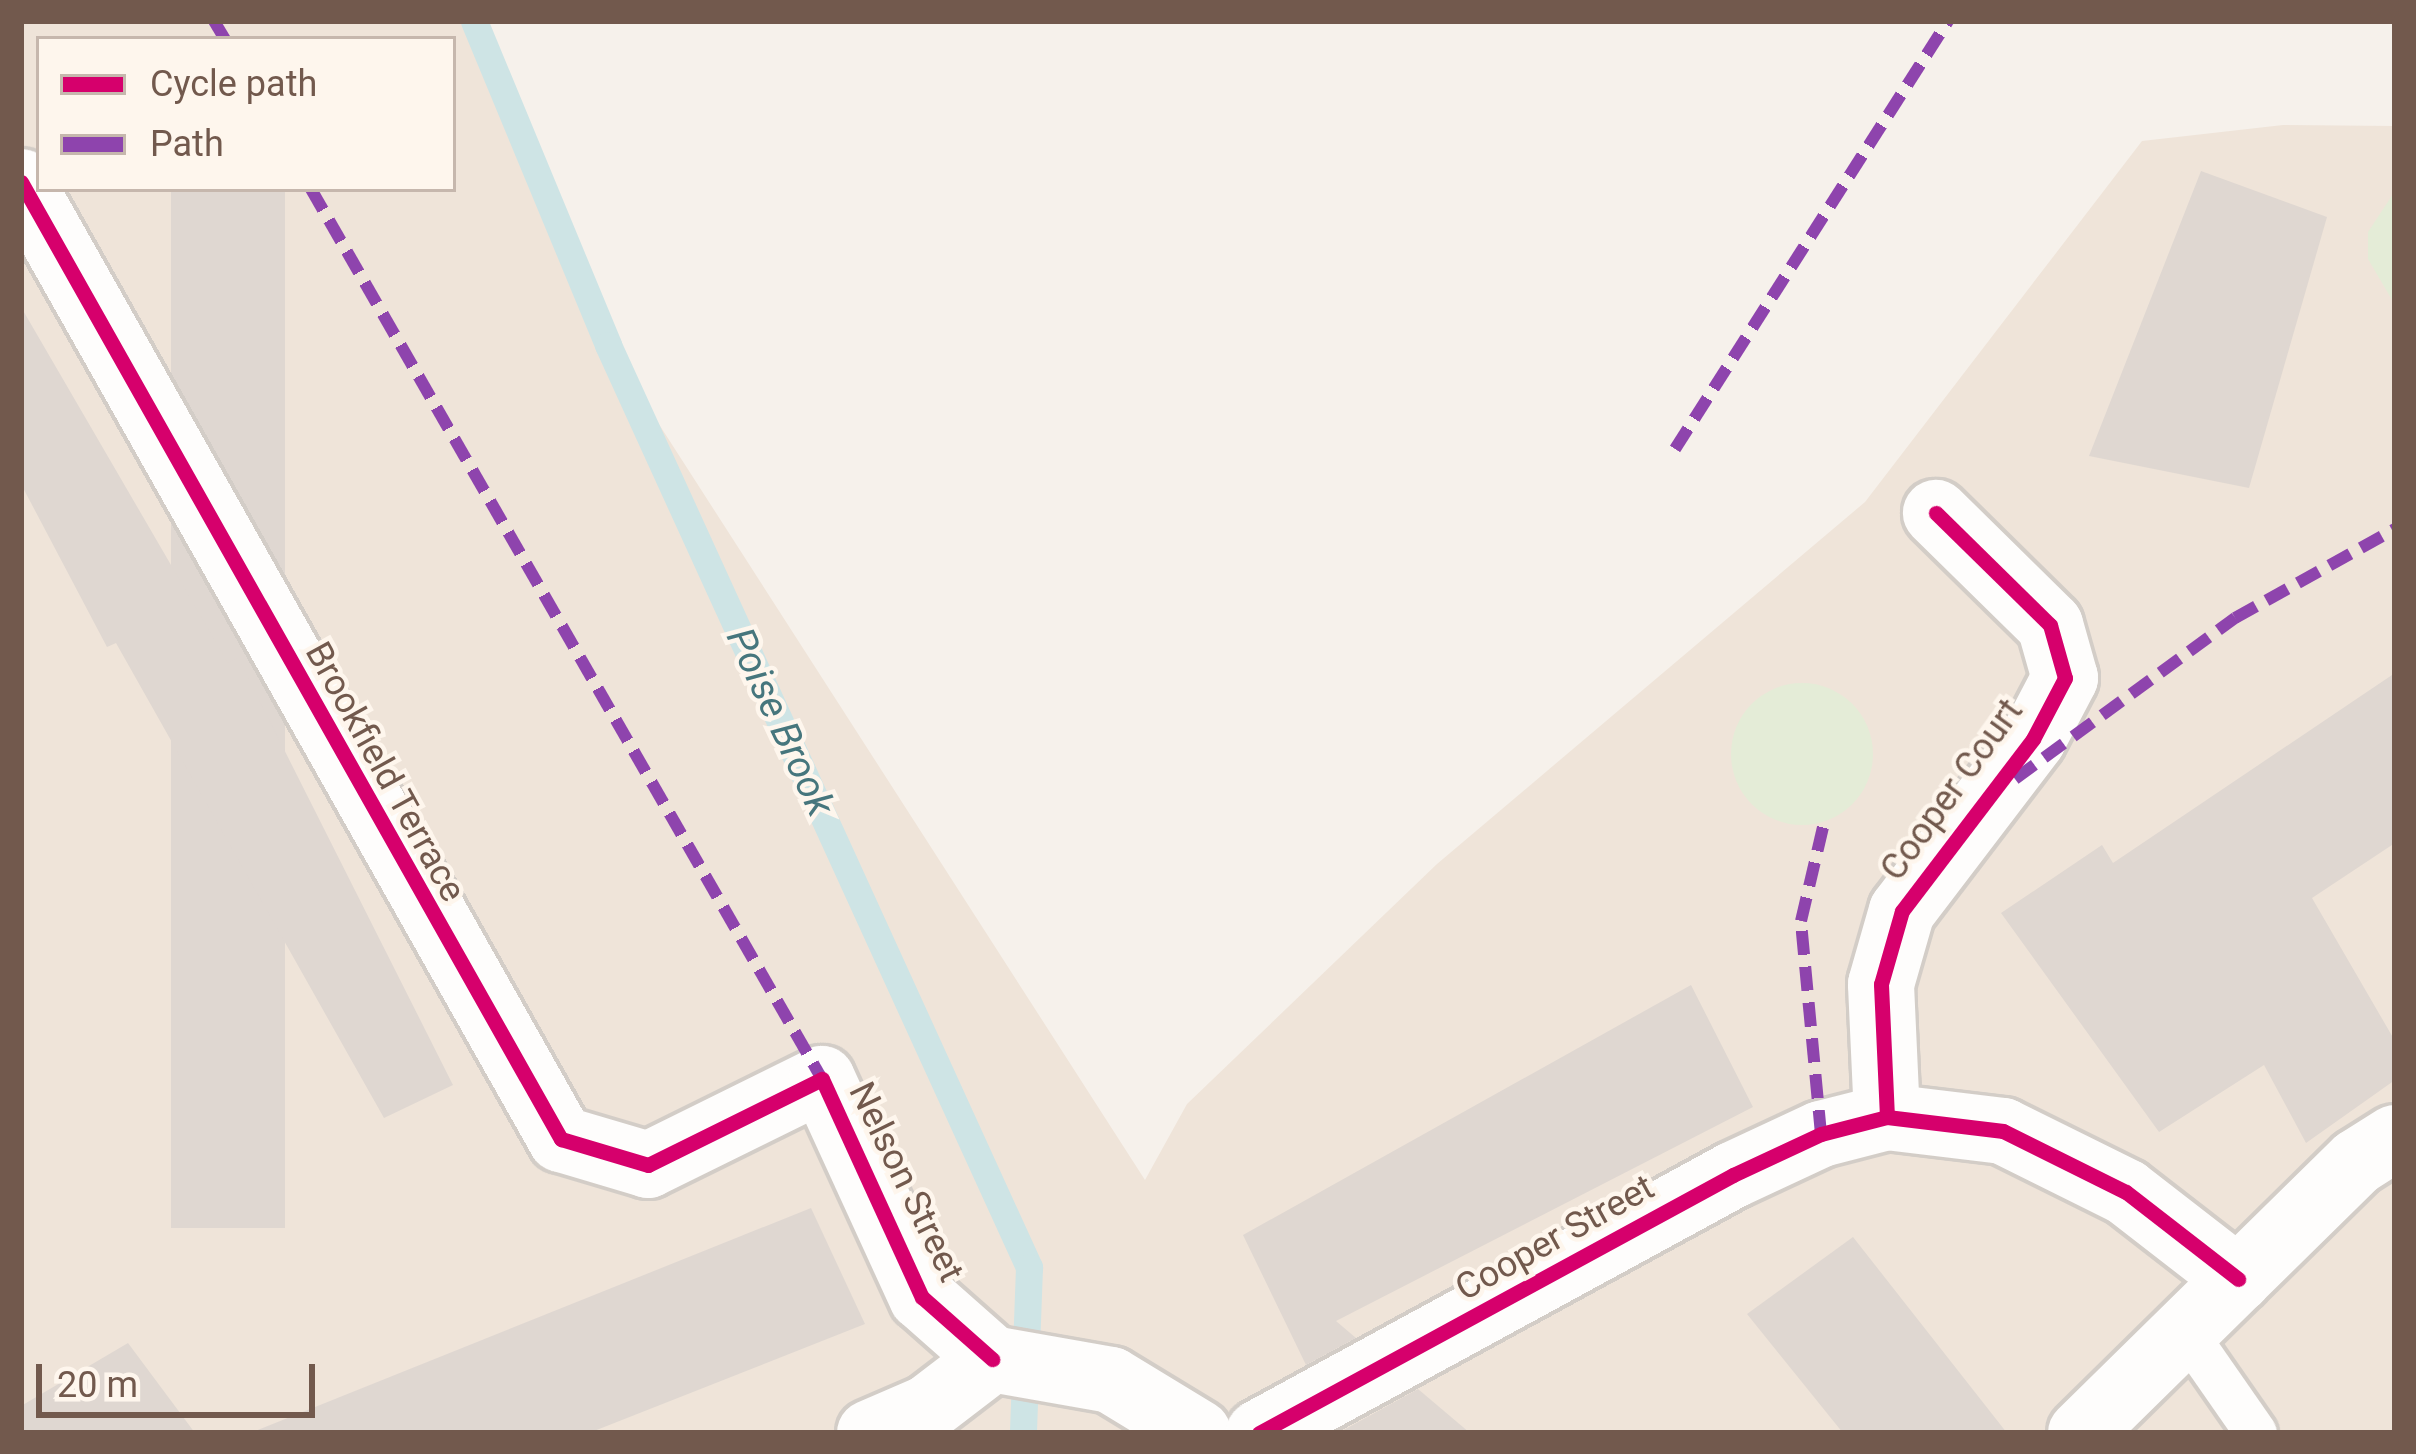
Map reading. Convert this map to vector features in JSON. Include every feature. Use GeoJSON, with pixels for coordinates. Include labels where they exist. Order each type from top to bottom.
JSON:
{"type":"FeatureCollection","features":[{"type":"Feature","properties":{"kind":"street","name":"Brookfield Terrace"},"geometry":{"type":"LineString","coordinates":[[21,182],[561,1139],[648,1165],[822,1079]]}},
{"type":"Feature","properties":{"kind":"street","name":"Cooper Court"},"geometry":{"type":"LineString","coordinates":[[1887,1117],[1881,984],[1902,911],[2033,739],[2065,678],[2050,626],[1936,513]]}},
{"type":"Feature","properties":{"kind":"street","name":"Nelson Street"},"geometry":{"type":"LineString","coordinates":[[822,1079],[922,1297],[992,1359]]}},
{"type":"Feature","properties":{"kind":"street"},"geometry":{"type":"LineString","coordinates":[[1887,1117],[2003,1131],[2126,1192],[2238,1279]]}},
{"type":"Feature","properties":{"kind":"street","name":"Cooper Street"},"geometry":{"type":"LineString","coordinates":[[1259,1433],[1733,1175],[1887,1117]]}},
{"type":"Feature","properties":{"kind":"street"},"geometry":{"type":"LineString","coordinates":[[2081,1433],[2357,1162],[2395,1138]]}},
{"type":"Feature","properties":{"kind":"street"},"geometry":{"type":"LineString","coordinates":[[870,1433],[928,1408],[992,1359],[1088,1376],[1198,1433]]}},
{"type":"Feature","properties":{"kind":"lane"},"geometry":{"type":"LineString","coordinates":[[2185,1331],[2256,1433]]}},
{"type":"Feature","properties":{"kind":"shaded area"},"geometry":{"type":"Polygon","coordinates":[[[21,21],[474,21],[608,345],[1145,1180],[1187,1104],[1437,864],[1865,502],[2142,141],[2283,125],[2395,126],[2395,1433],[21,1433],[21,21]]]}},
{"type":"Feature","properties":{"kind":"green space"},"geometry":{"type":"Polygon","coordinates":[[[2395,191],[2395,305],[2368,259],[2368,232],[2395,191]]]}},
{"type":"Feature","properties":{"kind":"green space"},"geometry":{"type":"Polygon","coordinates":[[[1802,683],[1829,688],[1852,704],[1868,727],[1873,754],[1868,781],[1852,804],[1829,820],[1802,825],[1775,820],[1752,804],[1736,781],[1731,754],[1736,727],[1752,704],[1775,688],[1802,683]]]}},
{"type":"Feature","properties":{"kind":"building"},"geometry":{"type":"Polygon","coordinates":[[[2201,171],[2327,217],[2249,488],[2089,456],[2201,171]]]}},
{"type":"Feature","properties":{"kind":"building"},"geometry":{"type":"Polygon","coordinates":[[[171,192],[285,192],[285,1228],[171,1228],[171,192]]]}},
{"type":"Feature","properties":{"kind":"building"},"geometry":{"type":"Polygon","coordinates":[[[21,307],[228,663],[238,658],[453,1085],[384,1118],[116,643],[107,647],[21,484],[21,307]]]}},
{"type":"Feature","properties":{"kind":"building"},"geometry":{"type":"Polygon","coordinates":[[[2395,673],[2395,843],[2312,898],[2395,1041],[2395,1080],[2306,1143],[2264,1065],[2159,1132],[2001,913],[2102,845],[2113,863],[2395,673]]]}},
{"type":"Feature","properties":{"kind":"building"},"geometry":{"type":"Polygon","coordinates":[[[1691,985],[1753,1107],[1336,1321],[1356,1338],[1306,1365],[1243,1235],[1691,985]]]}},
{"type":"Feature","properties":{"kind":"building"},"geometry":{"type":"Polygon","coordinates":[[[811,1208],[865,1324],[589,1433],[250,1433],[811,1208]]]}},
{"type":"Feature","properties":{"kind":"building"},"geometry":{"type":"Polygon","coordinates":[[[1853,1237],[2007,1433],[1843,1433],[1747,1314],[1853,1237]]]}},
{"type":"Feature","properties":{"kind":"building"},"geometry":{"type":"Polygon","coordinates":[[[128,1343],[195,1433],[21,1433],[21,1406],[128,1343]]]}},
{"type":"Feature","properties":{"kind":"building"},"geometry":{"type":"Polygon","coordinates":[[[1418,1389],[1470,1433],[1340,1433],[1340,1432],[1418,1389]]]}},
{"type":"Feature","properties":{"kind":"waterway","name":"Poise Brook"},"geometry":{"type":"LineString","coordinates":[[474,21],[608,345],[1029,1267],[1023,1433]]}},
{"type":"Feature","properties":{"kind":"marked path"},"geometry":{"type":"LineString","coordinates":[[214,21],[223,36]]}},
{"type":"Feature","properties":{"kind":"marked path"},"geometry":{"type":"LineString","coordinates":[[1675,449],[1948,21]]}},
{"type":"Feature","properties":{"kind":"marked path"},"geometry":{"type":"LineString","coordinates":[[313,192],[822,1079]]}},
{"type":"Feature","properties":{"kind":"marked path"},"geometry":{"type":"LineString","coordinates":[[2015,779],[2235,618],[2395,529]]}},
{"type":"Feature","properties":{"kind":"marked path"},"geometry":{"type":"LineString","coordinates":[[1821,1134],[1801,921],[1824,823]]}},
{"type":"Feature","properties":{"kind":"cycle path"},"geometry":{"type":"LineString","coordinates":[[21,182],[561,1139],[648,1165],[822,1079],[922,1297],[992,1359]]}},
{"type":"Feature","properties":{"kind":"cycle path"},"geometry":{"type":"LineString","coordinates":[[1887,1117],[1881,984],[1902,911],[2033,739],[2065,678],[2050,625],[1936,513]]}},
{"type":"Feature","properties":{"kind":"cycle path"},"geometry":{"type":"LineString","coordinates":[[1259,1433],[1733,1175],[1821,1134],[1887,1117],[2003,1131],[2126,1192],[2238,1279]]}}]}
